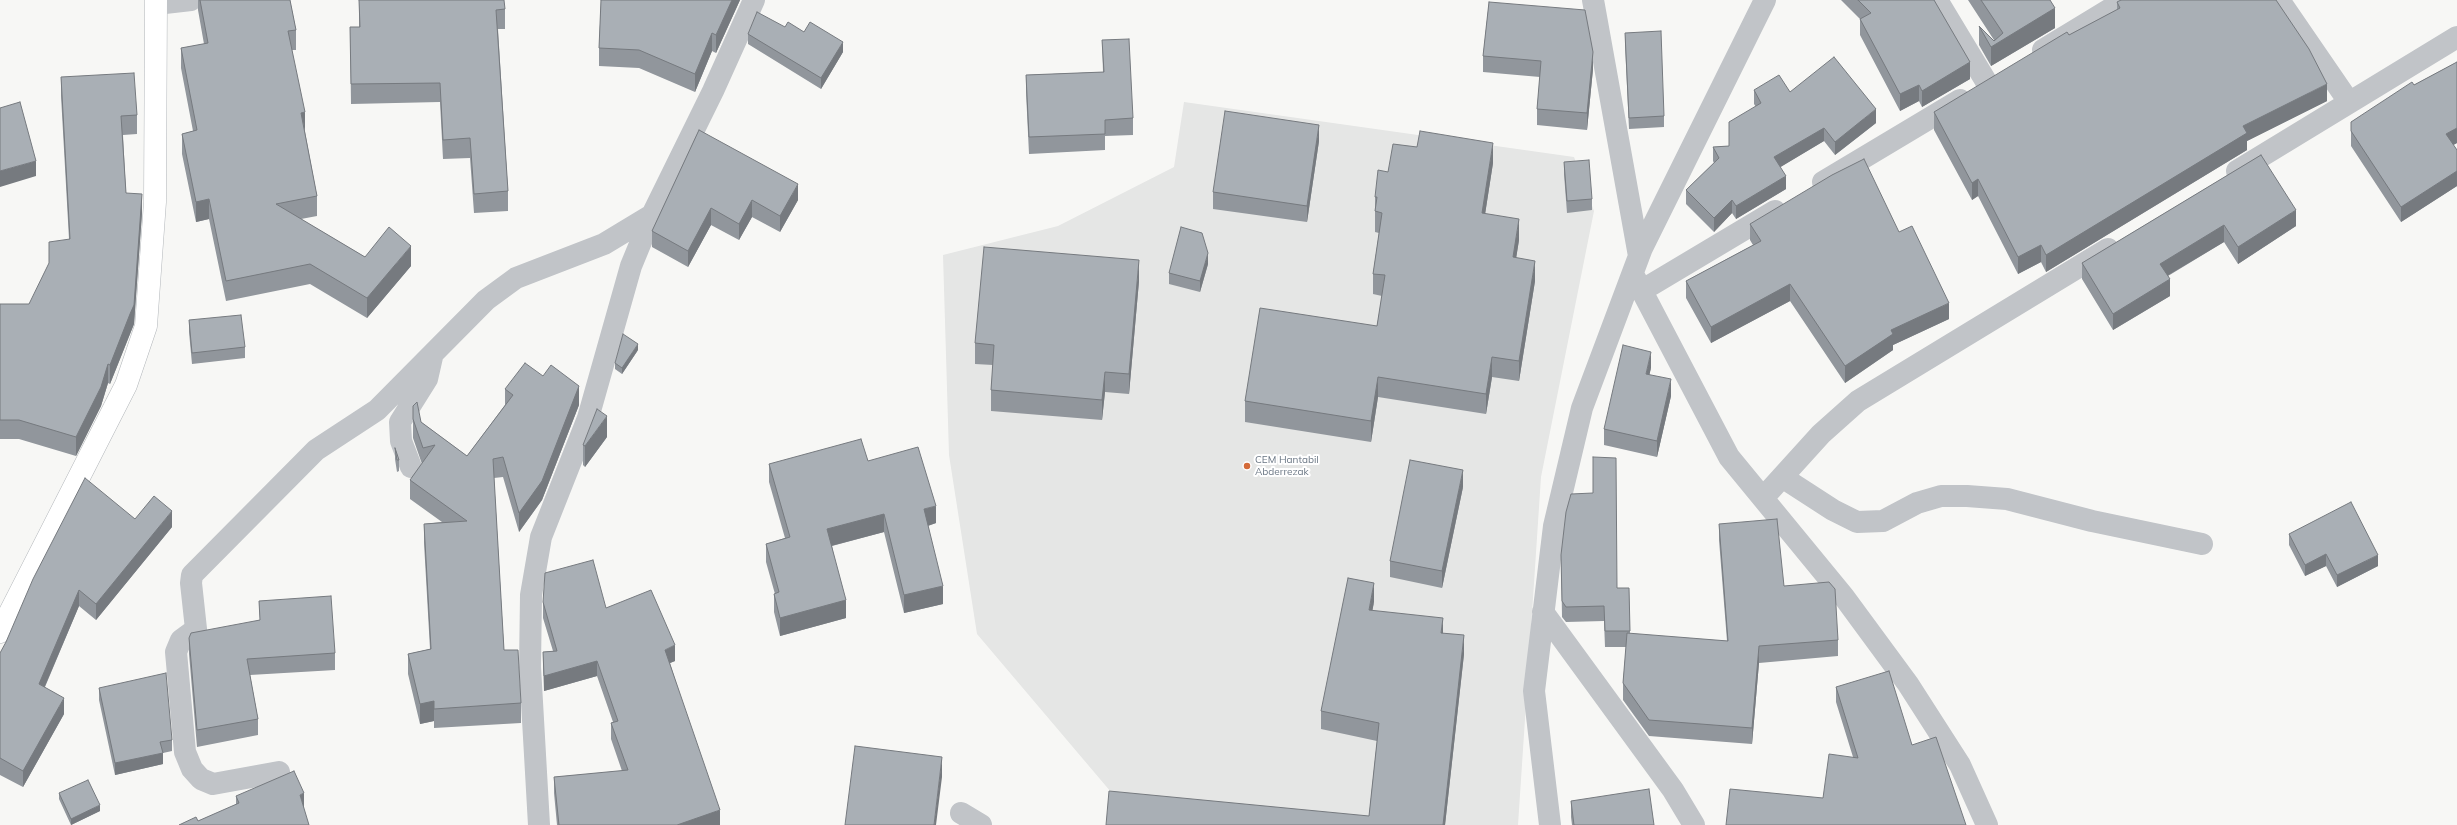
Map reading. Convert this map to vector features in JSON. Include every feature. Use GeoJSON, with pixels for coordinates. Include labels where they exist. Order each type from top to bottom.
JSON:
{"type":"FeatureCollection","features":[{"type":"Feature","properties":{"kind":"main road"},"geometry":{"type":"LineString","coordinates":[[0,632],[126,385],[146,326],[155,202],[156,2]]}},
{"type":"Feature","properties":{"kind":"street"},"geometry":{"type":"LineString","coordinates":[[156,2],[190,0]]}},
{"type":"Feature","properties":{"kind":"street"},"geometry":{"type":"LineString","coordinates":[[539,825],[530,667],[531,595],[541,537],[588,418],[631,266],[652,215],[713,91],[754,0]]}},
{"type":"Feature","properties":{"kind":"street"},"geometry":{"type":"LineString","coordinates":[[1593,0],[1638,274],[1729,457],[1844,596],[1908,684],[1960,765],[1987,825]]}},
{"type":"Feature","properties":{"kind":"street"},"geometry":{"type":"LineString","coordinates":[[1550,825],[1534,691],[1554,526],[1582,408],[1638,274],[1765,0]]}},
{"type":"Feature","properties":{"kind":"street"},"geometry":{"type":"LineString","coordinates":[[1937,0],[1987,84]]}},
{"type":"Feature","properties":{"kind":"street"},"geometry":{"type":"LineString","coordinates":[[2026,60],[2126,0]]}},
{"type":"Feature","properties":{"kind":"street"},"geometry":{"type":"LineString","coordinates":[[2279,0],[2349,102]]}},
{"type":"Feature","properties":{"kind":"street"},"geometry":{"type":"LineString","coordinates":[[2219,181],[2457,37]]}},
{"type":"Feature","properties":{"kind":"street"},"geometry":{"type":"LineString","coordinates":[[1638,274],[1797,197],[2007,72]]}},
{"type":"Feature","properties":{"kind":"street"},"geometry":{"type":"LineString","coordinates":[[278,772],[213,784],[201,780],[192,769],[185,752],[176,652],[181,640],[196,629],[191,582],[192,575],[316,450],[377,410],[486,300],[516,278],[604,244],[652,215]]}},
{"type":"Feature","properties":{"kind":"street"},"geometry":{"type":"LineString","coordinates":[[1763,498],[1821,434],[1858,401],[2124,239]]}},
{"type":"Feature","properties":{"kind":"street"},"geometry":{"type":"LineString","coordinates":[[411,467],[401,441],[400,422],[427,380],[433,353]]}},
{"type":"Feature","properties":{"kind":"street"},"geometry":{"type":"LineString","coordinates":[[1782,477],[1833,510],[1857,522],[1883,521],[1917,503],[1941,496],[1967,496],[2007,499],[2092,521],[2202,544]]}},
{"type":"Feature","properties":{"kind":"street"},"geometry":{"type":"LineString","coordinates":[[1543,612],[1673,790],[1694,825]]}},
{"type":"Feature","properties":{"kind":"street"},"geometry":{"type":"LineString","coordinates":[[961,813],[981,825]]}},
{"type":"Feature","properties":{"kind":"shaded area","name":"CEM Hantabil Abderrezak"},"geometry":{"type":"Polygon","coordinates":[[[1184,102],[1574,157],[1594,211],[1541,477],[1518,825],[1304,825],[1122,805],[977,634],[949,455],[943,255],[1058,226],[1174,167],[1184,102]]]}},
{"type":"Feature","properties":{"kind":"building"},"geometry":{"type":"Polygon","coordinates":[[[200,0],[290,0],[296,30],[288,31],[305,112],[301,113],[317,196],[276,204],[365,257],[389,227],[411,246],[367,298],[310,264],[226,281],[209,199],[196,202],[182,134],[197,130],[181,48],[208,43],[200,0]]]}},
{"type":"Feature","properties":{"kind":"building"},"geometry":{"type":"Polygon","coordinates":[[[359,0],[504,0],[505,9],[496,10],[508,191],[474,194],[470,138],[443,140],[440,83],[351,84],[350,27],[360,27],[359,0]]]}},
{"type":"Feature","properties":{"kind":"building"},"geometry":{"type":"Polygon","coordinates":[[[601,0],[732,0],[716,35],[712,33],[695,74],[639,50],[599,48],[601,0]]]}},
{"type":"Feature","properties":{"kind":"building"},"geometry":{"type":"Polygon","coordinates":[[[1858,0],[1934,0],[1970,62],[1922,91],[1919,85],[1900,94],[1860,19],[1871,13],[1858,0]]]}},
{"type":"Feature","properties":{"kind":"building"},"geometry":{"type":"Polygon","coordinates":[[[1981,0],[2050,0],[2055,8],[1991,47],[1979,26],[1994,41],[2003,33],[1981,0]]]}},
{"type":"Feature","properties":{"kind":"building"},"geometry":{"type":"Polygon","coordinates":[[[2121,0],[2276,0],[2309,49],[2327,84],[2243,126],[2247,133],[2046,255],[2041,245],[2018,257],[1978,179],[1972,183],[1934,112],[2067,32],[2069,35],[2120,8],[2117,2],[2121,0]]]}},
{"type":"Feature","properties":{"kind":"building"},"geometry":{"type":"Polygon","coordinates":[[[1489,2],[1585,10],[1593,52],[1587,113],[1537,109],[1541,61],[1483,56],[1489,2]]]}},
{"type":"Feature","properties":{"kind":"building"},"geometry":{"type":"Polygon","coordinates":[[[757,12],[785,27],[788,22],[804,32],[810,22],[843,42],[821,78],[748,34],[757,12]]]}},
{"type":"Feature","properties":{"kind":"building"},"geometry":{"type":"Polygon","coordinates":[[[1661,31],[1664,116],[1629,118],[1625,33],[1661,31]]]}},
{"type":"Feature","properties":{"kind":"building"},"geometry":{"type":"Polygon","coordinates":[[[1129,39],[1133,118],[1105,120],[1105,134],[1029,137],[1026,75],[1104,72],[1102,40],[1129,39]]]}},
{"type":"Feature","properties":{"kind":"building"},"geometry":{"type":"Polygon","coordinates":[[[1834,57],[1876,109],[1835,142],[1824,128],[1774,157],[1786,176],[1736,206],[1732,200],[1714,218],[1686,190],[1719,158],[1713,147],[1729,146],[1729,122],[1761,103],[1754,90],[1779,75],[1790,92],[1834,57]]]}},
{"type":"Feature","properties":{"kind":"building"},"geometry":{"type":"Polygon","coordinates":[[[2457,62],[2457,128],[2446,134],[2457,150],[2457,171],[2401,207],[2351,131],[2351,122],[2412,82],[2414,85],[2457,62]]]}},
{"type":"Feature","properties":{"kind":"building"},"geometry":{"type":"Polygon","coordinates":[[[134,73],[137,115],[121,116],[126,193],[142,194],[134,305],[110,365],[108,364],[101,387],[76,437],[19,420],[0,420],[0,304],[29,304],[49,263],[49,242],[70,239],[61,77],[134,73]]]}},
{"type":"Feature","properties":{"kind":"building"},"geometry":{"type":"Polygon","coordinates":[[[20,102],[36,161],[0,171],[0,108],[20,102]]]}},
{"type":"Feature","properties":{"kind":"building"},"geometry":{"type":"Polygon","coordinates":[[[1225,111],[1319,125],[1307,206],[1213,192],[1225,111]]]}},
{"type":"Feature","properties":{"kind":"building"},"geometry":{"type":"Polygon","coordinates":[[[699,130],[798,184],[780,216],[752,200],[739,224],[711,208],[688,251],[652,231],[699,130]]]}},
{"type":"Feature","properties":{"kind":"building"},"geometry":{"type":"Polygon","coordinates":[[[1420,131],[1493,143],[1482,213],[1519,219],[1513,257],[1535,261],[1519,361],[1492,357],[1486,394],[1378,377],[1371,421],[1245,401],[1260,308],[1377,326],[1385,275],[1373,274],[1382,213],[1375,211],[1378,170],[1388,172],[1393,144],[1417,147],[1420,131]]]}},
{"type":"Feature","properties":{"kind":"building"},"geometry":{"type":"Polygon","coordinates":[[[2261,155],[2296,210],[2238,247],[2224,225],[2160,264],[2170,279],[2113,314],[2082,263],[2261,155]]]}},
{"type":"Feature","properties":{"kind":"building"},"geometry":{"type":"Polygon","coordinates":[[[1864,159],[1899,232],[1912,226],[1949,303],[1891,330],[1893,334],[1845,366],[1790,284],[1711,327],[1686,281],[1761,241],[1750,224],[1832,175],[1864,159]]]}},
{"type":"Feature","properties":{"kind":"building"},"geometry":{"type":"Polygon","coordinates":[[[1589,160],[1592,199],[1567,201],[1564,162],[1589,160]]]}},
{"type":"Feature","properties":{"kind":"building"},"geometry":{"type":"Polygon","coordinates":[[[1181,227],[1202,233],[1208,253],[1200,281],[1169,273],[1181,227]]]}},
{"type":"Feature","properties":{"kind":"building"},"geometry":{"type":"Polygon","coordinates":[[[984,247],[1139,260],[1129,374],[1105,372],[1102,400],[991,390],[994,345],[975,343],[984,247]]]}},
{"type":"Feature","properties":{"kind":"building"},"geometry":{"type":"Polygon","coordinates":[[[241,315],[245,347],[192,353],[189,320],[241,315]]]}},
{"type":"Feature","properties":{"kind":"building"},"geometry":{"type":"Polygon","coordinates":[[[623,334],[638,344],[622,368],[615,363],[623,334]]]}},
{"type":"Feature","properties":{"kind":"building"},"geometry":{"type":"Polygon","coordinates":[[[1623,345],[1651,352],[1646,374],[1671,379],[1657,441],[1604,429],[1623,345]]]}},
{"type":"Feature","properties":{"kind":"building"},"geometry":{"type":"Polygon","coordinates":[[[525,363],[543,376],[551,365],[579,386],[542,481],[519,513],[503,457],[493,459],[504,650],[518,650],[521,703],[434,709],[434,701],[420,704],[408,654],[431,649],[424,524],[467,521],[410,480],[435,445],[423,448],[413,419],[413,406],[417,402],[421,422],[467,456],[513,395],[505,389],[525,363]]]}},
{"type":"Feature","properties":{"kind":"building"},"geometry":{"type":"Polygon","coordinates":[[[597,409],[607,416],[585,446],[583,445],[597,409]]]}},
{"type":"Feature","properties":{"kind":"building"},"geometry":{"type":"Polygon","coordinates":[[[861,439],[868,461],[918,447],[936,506],[924,509],[943,586],[904,595],[884,514],[827,529],[846,600],[780,618],[774,594],[779,592],[766,544],[790,537],[769,464],[861,439]]]}},
{"type":"Feature","properties":{"kind":"building"},"geometry":{"type":"Polygon","coordinates":[[[395,448],[399,460],[397,460],[395,448]]]}},
{"type":"Feature","properties":{"kind":"building"},"geometry":{"type":"Polygon","coordinates":[[[1593,457],[1616,458],[1617,588],[1629,588],[1630,631],[1605,631],[1604,606],[1566,607],[1562,601],[1561,555],[1566,512],[1571,494],[1593,493],[1593,457]]]}},
{"type":"Feature","properties":{"kind":"building"},"geometry":{"type":"Polygon","coordinates":[[[1410,460],[1463,470],[1442,571],[1390,561],[1410,460]]]}},
{"type":"Feature","properties":{"kind":"building"},"geometry":{"type":"Polygon","coordinates":[[[85,478],[135,519],[154,496],[172,511],[96,604],[79,590],[39,684],[64,698],[23,771],[0,758],[0,653],[33,579],[85,478]]]}},
{"type":"Feature","properties":{"kind":"building"},"geometry":{"type":"Polygon","coordinates":[[[2351,502],[2378,555],[2337,575],[2326,554],[2305,565],[2289,534],[2351,502]]]}},
{"type":"Feature","properties":{"kind":"building"},"geometry":{"type":"Polygon","coordinates":[[[1777,519],[1784,586],[1829,582],[1835,589],[1838,640],[1759,646],[1752,728],[1649,720],[1623,683],[1627,633],[1728,641],[1719,524],[1777,519]]]}},
{"type":"Feature","properties":{"kind":"building"},"geometry":{"type":"Polygon","coordinates":[[[593,560],[606,608],[651,590],[675,645],[665,650],[720,810],[677,825],[559,825],[554,777],[628,770],[611,723],[618,721],[597,661],[544,676],[543,652],[557,651],[543,602],[545,573],[593,560]]]}},
{"type":"Feature","properties":{"kind":"building"},"geometry":{"type":"Polygon","coordinates":[[[1348,578],[1374,583],[1369,610],[1443,618],[1441,633],[1464,635],[1443,825],[1106,825],[1109,791],[1369,816],[1379,723],[1321,711],[1348,578]]]}},
{"type":"Feature","properties":{"kind":"building"},"geometry":{"type":"Polygon","coordinates":[[[331,596],[335,653],[247,659],[258,719],[197,730],[189,638],[191,633],[260,620],[259,601],[331,596]]]}},
{"type":"Feature","properties":{"kind":"building"},"geometry":{"type":"Polygon","coordinates":[[[1889,671],[1912,745],[1936,737],[1966,825],[1726,825],[1730,789],[1823,798],[1829,754],[1858,758],[1836,687],[1889,671]]]}},
{"type":"Feature","properties":{"kind":"building"},"geometry":{"type":"Polygon","coordinates":[[[166,673],[172,740],[160,742],[163,753],[115,763],[99,688],[166,673]]]}},
{"type":"Feature","properties":{"kind":"building"},"geometry":{"type":"Polygon","coordinates":[[[855,746],[942,757],[934,825],[845,825],[855,746]]]}},
{"type":"Feature","properties":{"kind":"building"},"geometry":{"type":"Polygon","coordinates":[[[294,771],[304,793],[300,795],[309,825],[179,825],[196,817],[198,821],[239,803],[236,796],[294,771]]]}},
{"type":"Feature","properties":{"kind":"building"},"geometry":{"type":"Polygon","coordinates":[[[88,780],[100,805],[71,819],[59,793],[88,780]]]}},
{"type":"Feature","properties":{"kind":"building"},"geometry":{"type":"Polygon","coordinates":[[[1649,789],[1654,825],[1574,825],[1571,801],[1649,789]]]}},
{"type":"Feature","properties":{"kind":"place","name":"CEM Hantabil Abderrezak"},"geometry":{"type":"Point","coordinates":[1247,466]}}]}
